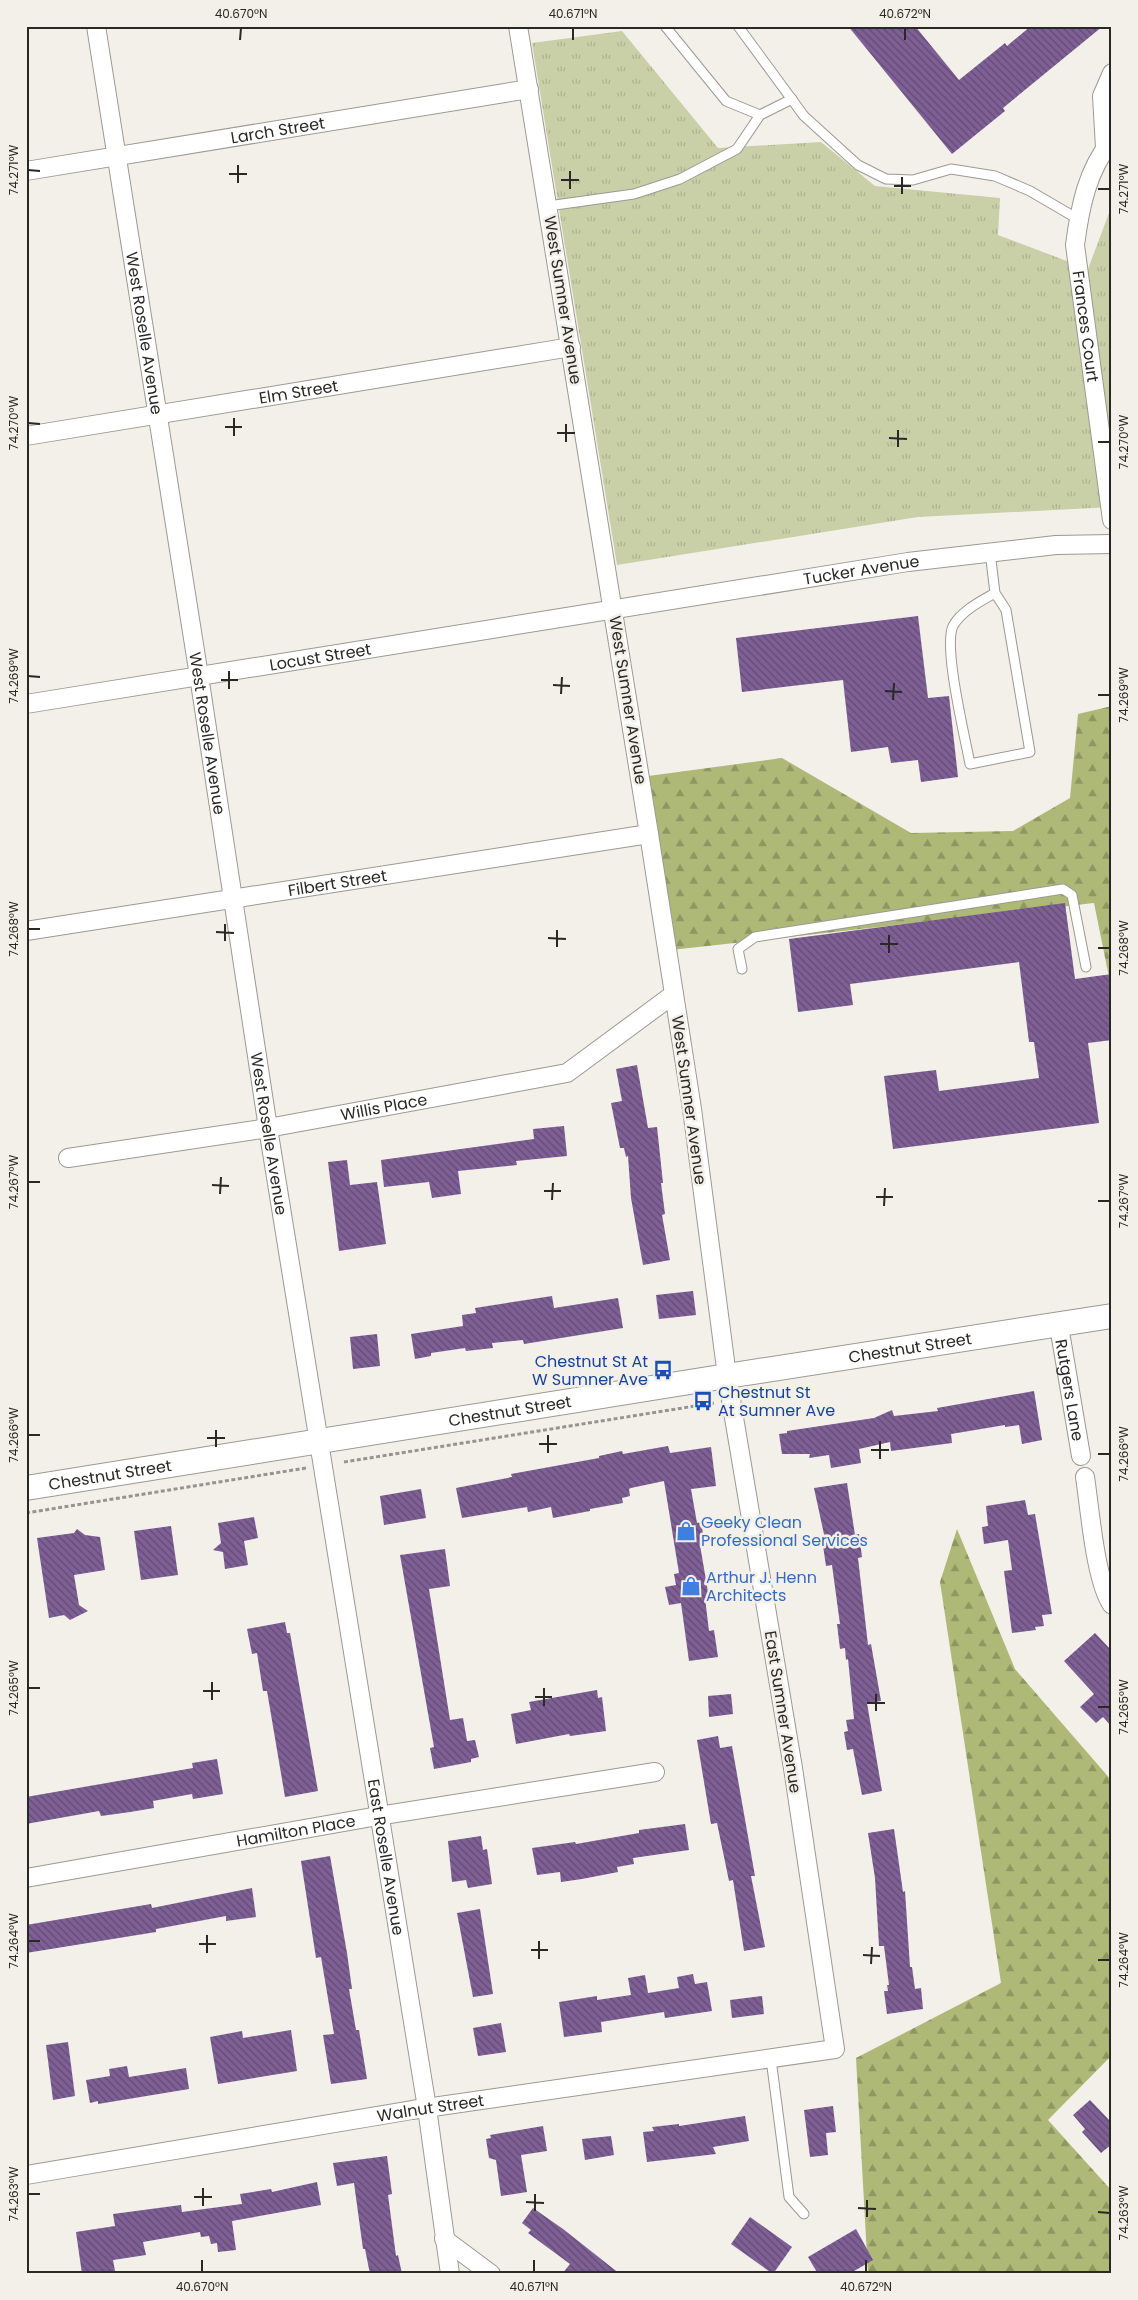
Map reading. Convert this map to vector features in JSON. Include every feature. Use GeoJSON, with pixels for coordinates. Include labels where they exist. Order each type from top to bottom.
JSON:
{"type":"FeatureCollection","features":[{"type":"Feature","properties":{"kind":"street","name":"West Roselle Avenue"},"geometry":{"type":"LineString","coordinates":[[96,26],[200,676],[268,1128],[318,1442]]}},
{"type":"Feature","properties":{"kind":"street","name":"West Sumner Avenue"},"geometry":{"type":"LineString","coordinates":[[518,26],[692,1109],[727,1376]]}},
{"type":"Feature","properties":{"kind":"street"},"geometry":{"type":"LineString","coordinates":[[1108,144],[1102,96],[1112,72]]}},
{"type":"Feature","properties":{"kind":"street","name":"Larch Street"},"geometry":{"type":"LineString","coordinates":[[26,171],[529,89]]}},
{"type":"Feature","properties":{"kind":"street","name":"Frances Court"},"geometry":{"type":"LineString","coordinates":[[1108,144],[1091,174],[1078,219],[1075,245],[1112,520]]}},
{"type":"Feature","properties":{"kind":"street","name":"Elm Street"},"geometry":{"type":"LineString","coordinates":[[26,436],[571,347]]}},
{"type":"Feature","properties":{"kind":"street","name":"Tucker Avenue"},"geometry":{"type":"LineString","coordinates":[[613,609],[908,562],[1056,545],[1112,544]]}},
{"type":"Feature","properties":{"kind":"street","name":"Locust Street"},"geometry":{"type":"LineString","coordinates":[[26,704],[613,609]]}},
{"type":"Feature","properties":{"kind":"street","name":"Filbert Street"},"geometry":{"type":"LineString","coordinates":[[26,931],[649,834]]}},
{"type":"Feature","properties":{"kind":"street","name":"Willis Place"},"geometry":{"type":"LineString","coordinates":[[68,1158],[268,1128],[567,1073],[674,994]]}},
{"type":"Feature","properties":{"kind":"street","name":"Chestnut Street"},"geometry":{"type":"LineString","coordinates":[[26,1488],[727,1376],[1059,1326],[1112,1316]]}},
{"type":"Feature","properties":{"kind":"street","name":"Rutgers Lane"},"geometry":{"type":"LineString","coordinates":[[1059,1326],[1081,1456]]}},
{"type":"Feature","properties":{"kind":"street","name":"East Sumner Avenue"},"geometry":{"type":"LineString","coordinates":[[727,1376],[793,1768],[835,2049]]}},
{"type":"Feature","properties":{"kind":"street","name":"East Roselle Avenue"},"geometry":{"type":"LineString","coordinates":[[318,1442],[427,2108],[450,2274]]}},
{"type":"Feature","properties":{"kind":"street"},"geometry":{"type":"LineString","coordinates":[[1085,1477],[1100,1573],[1106,1597],[1112,1605]]}},
{"type":"Feature","properties":{"kind":"street","name":"Hamilton Place"},"geometry":{"type":"LineString","coordinates":[[26,1878],[378,1816],[655,1772]]}},
{"type":"Feature","properties":{"kind":"street","name":"Walnut Street"},"geometry":{"type":"LineString","coordinates":[[26,2175],[427,2108],[835,2049]]}},
{"type":"Feature","properties":{"kind":"street"},"geometry":{"type":"LineString","coordinates":[[444,2239],[491,2274]]}},
{"type":"Feature","properties":{"kind":"lane"},"geometry":{"type":"LineString","coordinates":[[665,26],[726,101],[760,115]]}},
{"type":"Feature","properties":{"kind":"lane"},"geometry":{"type":"LineString","coordinates":[[738,26],[804,116],[858,165],[886,179],[913,180],[951,169],[995,176],[1030,191],[1078,219]]}},
{"type":"Feature","properties":{"kind":"lane"},"geometry":{"type":"LineString","coordinates":[[548,206],[634,194],[680,179],[737,150],[760,115],[792,99]]}},
{"type":"Feature","properties":{"kind":"lane"},"geometry":{"type":"LineString","coordinates":[[990,552],[996,593],[1006,610],[1030,752],[970,764],[951,651],[953,626],[968,610],[996,593]]}},
{"type":"Feature","properties":{"kind":"lane"},"geometry":{"type":"LineString","coordinates":[[742,970],[738,949],[755,937],[1063,889],[1072,895],[1086,967]]}},
{"type":"Feature","properties":{"kind":"lane"},"geometry":{"type":"LineString","coordinates":[[771,2058],[790,2197],[804,2214]]}},
{"type":"Feature","properties":{"kind":"path"},"geometry":{"type":"LineString","coordinates":[[344,1462],[720,1402]]}},
{"type":"Feature","properties":{"kind":"path"},"geometry":{"type":"LineString","coordinates":[[26,1513],[309,1468]]}},
{"type":"Feature","properties":{"kind":"green space"},"geometry":{"type":"Polygon","coordinates":[[[622,31],[718,148],[821,142],[875,186],[1000,198],[998,235],[1088,269],[1112,205],[1112,507],[918,517],[617,565],[532,43],[622,31]]]}},
{"type":"Feature","properties":{"kind":"green space"},"geometry":{"type":"Polygon","coordinates":[[[1112,706],[1112,992],[1094,903],[671,950],[641,777],[782,758],[911,833],[1013,831],[1070,798],[1078,714],[1112,706]]]}},
{"type":"Feature","properties":{"kind":"green space"},"geometry":{"type":"Polygon","coordinates":[[[957,1529],[1015,1669],[1112,1781],[1112,2055],[1048,2120],[1112,2191],[1112,2274],[868,2274],[856,2058],[1001,1983],[940,1582],[957,1529]]]}},
{"type":"Feature","properties":{"kind":"building"},"geometry":{"type":"Polygon","coordinates":[[[848,26],[915,26],[959,80],[1005,43],[1007,46],[1031,26],[1103,26],[1003,108],[1005,111],[952,154],[848,26]]]}},
{"type":"Feature","properties":{"kind":"building"},"geometry":{"type":"Polygon","coordinates":[[[918,616],[928,698],[949,696],[958,777],[921,782],[918,760],[891,763],[888,747],[851,752],[843,680],[742,692],[736,638],[918,616]]]}},
{"type":"Feature","properties":{"kind":"building"},"geometry":{"type":"Polygon","coordinates":[[[1065,903],[1075,979],[1112,974],[1112,1040],[1088,1043],[1099,1123],[893,1149],[884,1076],[936,1070],[939,1091],[1039,1078],[1034,1042],[1029,1042],[1019,962],[850,984],[853,1005],[798,1012],[789,939],[1065,903]]]}},
{"type":"Feature","properties":{"kind":"building"},"geometry":{"type":"Polygon","coordinates":[[[637,1065],[648,1128],[657,1127],[665,1214],[662,1215],[670,1260],[643,1265],[631,1198],[628,1156],[626,1157],[624,1148],[620,1148],[611,1103],[622,1101],[616,1069],[637,1065]]]}},
{"type":"Feature","properties":{"kind":"building"},"geometry":{"type":"Polygon","coordinates":[[[564,1126],[567,1156],[516,1161],[517,1165],[458,1171],[461,1194],[432,1198],[429,1182],[384,1187],[381,1160],[534,1139],[533,1129],[564,1126]]]}},
{"type":"Feature","properties":{"kind":"building"},"geometry":{"type":"Polygon","coordinates":[[[347,1160],[350,1185],[377,1182],[386,1244],[339,1251],[328,1162],[347,1160]]]}},
{"type":"Feature","properties":{"kind":"building"},"geometry":{"type":"Polygon","coordinates":[[[693,1291],[696,1315],[659,1319],[656,1295],[693,1291]]]}},
{"type":"Feature","properties":{"kind":"building"},"geometry":{"type":"Polygon","coordinates":[[[552,1296],[554,1308],[618,1298],[623,1328],[524,1344],[523,1340],[492,1343],[493,1348],[466,1351],[465,1348],[431,1353],[431,1356],[415,1359],[411,1334],[463,1326],[462,1315],[476,1313],[475,1308],[552,1296]]]}},
{"type":"Feature","properties":{"kind":"building"},"geometry":{"type":"Polygon","coordinates":[[[377,1334],[380,1366],[353,1369],[350,1337],[377,1334]]]}},
{"type":"Feature","properties":{"kind":"building"},"geometry":{"type":"Polygon","coordinates":[[[1034,1391],[1042,1440],[1022,1444],[1019,1425],[1005,1427],[1005,1425],[951,1434],[952,1443],[891,1451],[890,1442],[859,1449],[861,1463],[831,1468],[829,1455],[809,1458],[810,1454],[782,1454],[779,1434],[787,1433],[787,1431],[874,1418],[892,1410],[894,1416],[938,1411],[937,1408],[1034,1391]]]}},
{"type":"Feature","properties":{"kind":"building"},"geometry":{"type":"Polygon","coordinates":[[[668,1446],[670,1453],[711,1447],[716,1486],[691,1489],[697,1523],[701,1522],[705,1544],[700,1545],[709,1598],[705,1598],[709,1631],[714,1630],[718,1657],[689,1661],[681,1603],[669,1605],[665,1587],[676,1585],[674,1574],[679,1573],[664,1481],[629,1489],[630,1496],[622,1498],[623,1503],[553,1518],[551,1507],[528,1512],[527,1507],[462,1518],[456,1488],[512,1477],[511,1474],[599,1458],[599,1456],[622,1451],[623,1454],[668,1446]]]}},
{"type":"Feature","properties":{"kind":"building"},"geometry":{"type":"Polygon","coordinates":[[[847,1483],[855,1535],[859,1534],[862,1557],[858,1558],[868,1645],[871,1644],[881,1701],[867,1703],[882,1791],[862,1795],[853,1749],[847,1750],[844,1732],[848,1731],[846,1720],[854,1719],[848,1659],[846,1660],[845,1648],[840,1649],[837,1624],[840,1624],[832,1565],[826,1566],[822,1539],[825,1539],[814,1488],[847,1483]]]}},
{"type":"Feature","properties":{"kind":"building"},"geometry":{"type":"Polygon","coordinates":[[[421,1489],[426,1518],[384,1525],[380,1496],[421,1489]]]}},
{"type":"Feature","properties":{"kind":"building"},"geometry":{"type":"Polygon","coordinates":[[[1025,1500],[1028,1515],[1035,1514],[1052,1614],[1042,1615],[1044,1626],[1035,1627],[1036,1630],[1012,1633],[1004,1571],[1012,1570],[1008,1540],[984,1544],[982,1527],[988,1526],[986,1506],[1025,1500]]]}},
{"type":"Feature","properties":{"kind":"building"},"geometry":{"type":"Polygon","coordinates":[[[254,1517],[258,1538],[244,1541],[248,1565],[225,1569],[223,1552],[213,1550],[221,1543],[218,1523],[254,1517]]]}},
{"type":"Feature","properties":{"kind":"building"},"geometry":{"type":"Polygon","coordinates":[[[171,1526],[178,1575],[141,1580],[134,1531],[171,1526]]]}},
{"type":"Feature","properties":{"kind":"building"},"geometry":{"type":"Polygon","coordinates":[[[77,1529],[85,1535],[100,1537],[105,1570],[74,1575],[79,1605],[88,1611],[70,1620],[64,1615],[49,1618],[37,1538],[74,1533],[77,1529]]]}},
{"type":"Feature","properties":{"kind":"building"},"geometry":{"type":"Polygon","coordinates":[[[445,1549],[450,1586],[429,1589],[450,1720],[463,1718],[467,1741],[475,1740],[479,1757],[471,1759],[471,1762],[434,1769],[430,1748],[434,1747],[400,1555],[445,1549]]]}},
{"type":"Feature","properties":{"kind":"building"},"geometry":{"type":"Polygon","coordinates":[[[285,1622],[287,1633],[290,1633],[318,1791],[285,1797],[267,1691],[263,1691],[257,1653],[252,1654],[247,1629],[285,1622]]]}},
{"type":"Feature","properties":{"kind":"building"},"geometry":{"type":"Polygon","coordinates":[[[1095,1633],[1112,1651],[1112,1727],[1103,1717],[1096,1723],[1080,1707],[1094,1694],[1064,1661],[1095,1633]]]}},
{"type":"Feature","properties":{"kind":"building"},"geometry":{"type":"Polygon","coordinates":[[[597,1690],[598,1698],[602,1697],[606,1731],[570,1736],[569,1734],[516,1744],[511,1714],[531,1710],[529,1702],[597,1690]]]}},
{"type":"Feature","properties":{"kind":"building"},"geometry":{"type":"Polygon","coordinates":[[[731,1694],[733,1714],[709,1717],[708,1696],[731,1694]]]}},
{"type":"Feature","properties":{"kind":"building"},"geometry":{"type":"Polygon","coordinates":[[[718,1736],[720,1748],[732,1746],[755,1876],[751,1876],[765,1947],[744,1951],[733,1880],[729,1881],[717,1823],[711,1824],[697,1740],[718,1736]]]}},
{"type":"Feature","properties":{"kind":"building"},"geometry":{"type":"Polygon","coordinates":[[[217,1759],[223,1794],[193,1799],[192,1794],[153,1801],[154,1808],[101,1816],[99,1811],[26,1824],[26,1797],[193,1768],[192,1763],[217,1759]]]}},
{"type":"Feature","properties":{"kind":"building"},"geometry":{"type":"Polygon","coordinates":[[[685,1824],[689,1850],[633,1858],[634,1864],[617,1867],[618,1872],[582,1879],[561,1882],[560,1872],[537,1875],[532,1848],[575,1842],[576,1844],[639,1833],[639,1830],[685,1824]]]}},
{"type":"Feature","properties":{"kind":"building"},"geometry":{"type":"Polygon","coordinates":[[[894,1829],[903,1892],[905,1891],[910,1967],[912,1967],[915,1989],[921,1988],[923,2009],[887,2014],[884,1991],[888,1991],[887,1985],[889,1985],[884,1946],[879,1946],[875,1878],[868,1833],[894,1829]]]}},
{"type":"Feature","properties":{"kind":"building"},"geometry":{"type":"Polygon","coordinates":[[[481,1836],[483,1850],[487,1849],[492,1884],[468,1888],[466,1880],[452,1882],[448,1841],[481,1836]]]}},
{"type":"Feature","properties":{"kind":"building"},"geometry":{"type":"Polygon","coordinates":[[[330,1856],[347,1953],[352,1989],[349,1989],[356,2030],[359,2030],[367,2079],[331,2084],[323,2035],[334,2034],[321,1957],[316,1958],[301,1861],[330,1856]]]}},
{"type":"Feature","properties":{"kind":"building"},"geometry":{"type":"Polygon","coordinates":[[[252,1888],[256,1917],[226,1921],[226,1916],[156,1929],[156,1932],[26,1953],[26,1925],[151,1904],[152,1908],[252,1888]]]}},
{"type":"Feature","properties":{"kind":"building"},"geometry":{"type":"Polygon","coordinates":[[[480,1909],[493,1994],[473,1997],[457,1913],[480,1909]]]}},
{"type":"Feature","properties":{"kind":"building"},"geometry":{"type":"Polygon","coordinates":[[[693,1974],[695,1984],[707,1982],[712,2011],[665,2018],[664,2012],[601,2022],[602,2032],[564,2037],[559,2002],[597,1996],[597,2000],[631,1995],[628,1978],[645,1975],[648,1993],[679,1988],[677,1977],[693,1974]]]}},
{"type":"Feature","properties":{"kind":"building"},"geometry":{"type":"Polygon","coordinates":[[[762,1996],[764,2014],[732,2018],[730,2000],[762,1996]]]}},
{"type":"Feature","properties":{"kind":"building"},"geometry":{"type":"Polygon","coordinates":[[[501,2023],[506,2052],[478,2056],[473,2028],[501,2023]]]}},
{"type":"Feature","properties":{"kind":"building"},"geometry":{"type":"Polygon","coordinates":[[[291,2030],[297,2071],[218,2084],[210,2037],[242,2031],[243,2038],[291,2030]]]}},
{"type":"Feature","properties":{"kind":"building"},"geometry":{"type":"Polygon","coordinates":[[[68,2042],[75,2096],[53,2100],[46,2045],[68,2042]]]}},
{"type":"Feature","properties":{"kind":"building"},"geometry":{"type":"Polygon","coordinates":[[[127,2066],[129,2077],[186,2068],[189,2089],[98,2104],[98,2101],[90,2103],[86,2080],[110,2076],[109,2069],[127,2066]]]}},
{"type":"Feature","properties":{"kind":"building"},"geometry":{"type":"Polygon","coordinates":[[[1090,2100],[1112,2123],[1112,2144],[1101,2153],[1082,2132],[1085,2129],[1073,2115],[1090,2100]]]}},
{"type":"Feature","properties":{"kind":"building"},"geometry":{"type":"Polygon","coordinates":[[[833,2106],[836,2132],[826,2133],[828,2155],[810,2157],[804,2110],[833,2106]]]}},
{"type":"Feature","properties":{"kind":"building"},"geometry":{"type":"Polygon","coordinates":[[[745,2116],[749,2141],[713,2147],[716,2154],[647,2162],[643,2132],[654,2131],[652,2127],[679,2124],[679,2126],[745,2116]]]}},
{"type":"Feature","properties":{"kind":"building"},"geometry":{"type":"Polygon","coordinates":[[[543,2126],[547,2151],[521,2155],[527,2192],[501,2196],[496,2160],[489,2158],[486,2139],[491,2138],[490,2135],[543,2126]]]}},
{"type":"Feature","properties":{"kind":"building"},"geometry":{"type":"Polygon","coordinates":[[[611,2136],[614,2155],[585,2160],[582,2139],[611,2136]]]}},
{"type":"Feature","properties":{"kind":"building"},"geometry":{"type":"Polygon","coordinates":[[[387,2156],[392,2194],[388,2195],[396,2256],[398,2255],[402,2274],[370,2274],[365,2249],[363,2249],[354,2183],[337,2186],[333,2163],[387,2156]]]}},
{"type":"Feature","properties":{"kind":"building"},"geometry":{"type":"Polygon","coordinates":[[[317,2182],[321,2205],[232,2221],[236,2250],[218,2252],[217,2243],[211,2244],[209,2236],[201,2237],[200,2232],[143,2242],[146,2255],[113,2260],[115,2271],[82,2274],[76,2232],[115,2226],[113,2214],[181,2205],[182,2212],[242,2204],[240,2194],[271,2189],[272,2192],[317,2182]]]}},
{"type":"Feature","properties":{"kind":"building"},"geometry":{"type":"Polygon","coordinates":[[[533,2208],[620,2274],[562,2274],[570,2264],[528,2233],[531,2230],[522,2223],[533,2208]]]}},
{"type":"Feature","properties":{"kind":"building"},"geometry":{"type":"Polygon","coordinates":[[[750,2217],[792,2247],[773,2274],[731,2244],[750,2217]]]}},
{"type":"Feature","properties":{"kind":"building"},"geometry":{"type":"Polygon","coordinates":[[[856,2229],[873,2260],[849,2274],[818,2274],[808,2257],[856,2229]]]}},
{"type":"Feature","properties":{"kind":"place","name":"Chestnut St At W Sumner Ave"},"geometry":{"type":"Point","coordinates":[663,1370]}},
{"type":"Feature","properties":{"kind":"place","name":"Chestnut St At Sumner Ave"},"geometry":{"type":"Point","coordinates":[703,1401]}},
{"type":"Feature","properties":{"kind":"place","name":"Geeky Clean Professional Services"},"geometry":{"type":"Point","coordinates":[686,1531]}},
{"type":"Feature","properties":{"kind":"place","name":"Arthur J. Henn Architects"},"geometry":{"type":"Point","coordinates":[691,1586]}}]}
